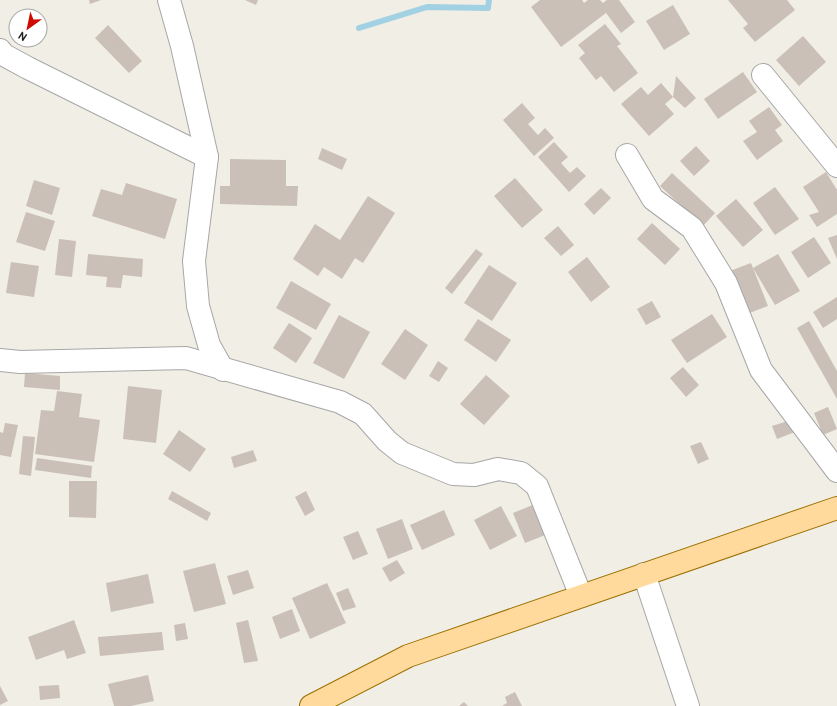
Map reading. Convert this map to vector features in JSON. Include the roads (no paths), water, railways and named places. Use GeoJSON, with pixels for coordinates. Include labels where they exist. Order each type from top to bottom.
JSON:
{"type":"FeatureCollection","features":[{"type":"Feature","properties":{"kind":"main road"},"geometry":{"type":"LineString","coordinates":[[311,706],[408,656],[837,508]]}},
{"type":"Feature","properties":{"kind":"street"},"geometry":{"type":"LineString","coordinates":[[169,0],[182,46],[207,157],[194,261],[198,306],[209,345],[223,370]]}},
{"type":"Feature","properties":{"kind":"street"},"geometry":{"type":"LineString","coordinates":[[0,50],[4,55],[28,68],[207,157]]}},
{"type":"Feature","properties":{"kind":"street"},"geometry":{"type":"LineString","coordinates":[[763,75],[837,166]]}},
{"type":"Feature","properties":{"kind":"street"},"geometry":{"type":"LineString","coordinates":[[626,155],[653,199],[692,228],[726,282],[761,370],[837,471]]}},
{"type":"Feature","properties":{"kind":"street"},"geometry":{"type":"LineString","coordinates":[[0,360],[20,362],[186,358],[223,370],[340,402],[363,414],[387,441],[402,453],[453,474],[474,475],[498,469],[521,474],[537,486],[581,596]]}},
{"type":"Feature","properties":{"kind":"street"},"geometry":{"type":"LineString","coordinates":[[644,574],[688,706]]}},
{"type":"Feature","properties":{"kind":"waterway"},"geometry":{"type":"LineString","coordinates":[[359,28],[427,7],[488,8],[489,0]]}}]}
